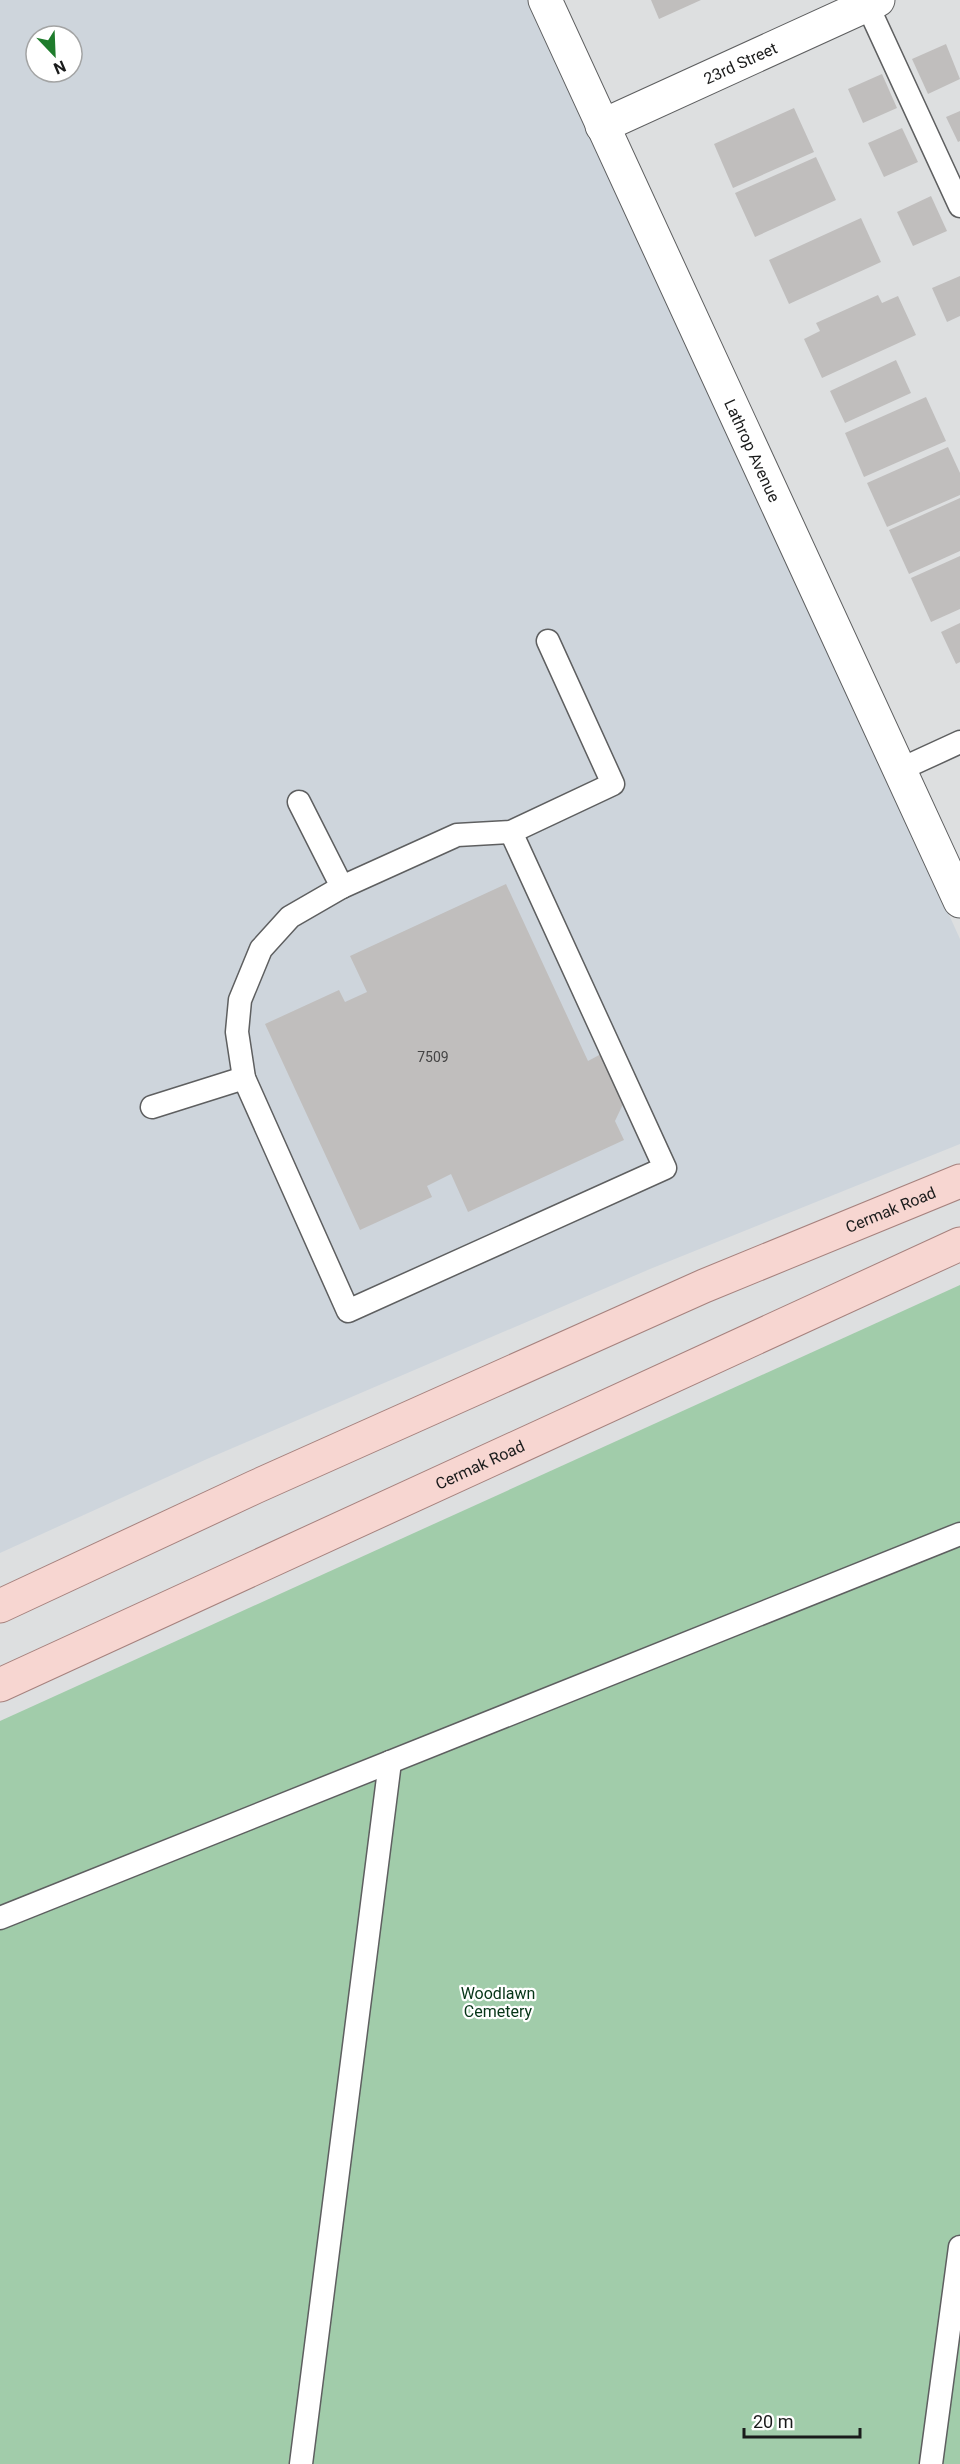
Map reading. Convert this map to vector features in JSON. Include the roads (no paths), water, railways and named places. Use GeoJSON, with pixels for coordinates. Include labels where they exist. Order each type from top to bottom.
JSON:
{"type":"FeatureCollection","features":[{"type":"Feature","properties":{"kind":"main road","name":"Cermak Road"},"geometry":{"type":"LineString","coordinates":[[0,1606],[255,1487],[704,1286],[960,1181]]}},
{"type":"Feature","properties":{"kind":"main road","name":"Cermak Road"},"geometry":{"type":"LineString","coordinates":[[0,1685],[960,1244]]}},
{"type":"Feature","properties":{"kind":"street","name":"Lathrop Avenue"},"geometry":{"type":"LineString","coordinates":[[545,0],[960,901]]}},
{"type":"Feature","properties":{"kind":"street","name":"23rd Street"},"geometry":{"type":"LineString","coordinates":[[602,126],[870,2]]}},
{"type":"Feature","properties":{"kind":"lane"},"geometry":{"type":"LineString","coordinates":[[870,2],[960,206]]}},
{"type":"Feature","properties":{"kind":"lane"},"geometry":{"type":"LineString","coordinates":[[511,832],[665,1168],[348,1311],[244,1078],[237,1032],[240,1000],[261,949],[290,917],[342,887],[457,834],[511,832],[613,784],[548,641]]}},
{"type":"Feature","properties":{"kind":"lane"},"geometry":{"type":"LineString","coordinates":[[899,770],[960,742]]}},
{"type":"Feature","properties":{"kind":"lane"},"geometry":{"type":"LineString","coordinates":[[299,802],[342,887]]}},
{"type":"Feature","properties":{"kind":"lane"},"geometry":{"type":"LineString","coordinates":[[152,1107],[244,1078]]}},
{"type":"Feature","properties":{"kind":"lane"},"geometry":{"type":"LineString","coordinates":[[0,1918],[960,1534]]}},
{"type":"Feature","properties":{"kind":"lane"},"geometry":{"type":"LineString","coordinates":[[301,2464],[390,1762]]}},
{"type":"Feature","properties":{"kind":"lane"},"geometry":{"type":"LineString","coordinates":[[931,2464],[960,2247]]}},
{"type":"Feature","properties":{"kind":"park label","name":"Woodlawn Cemetery"},"geometry":{"type":"Point","coordinates":[498,2002]}}]}
